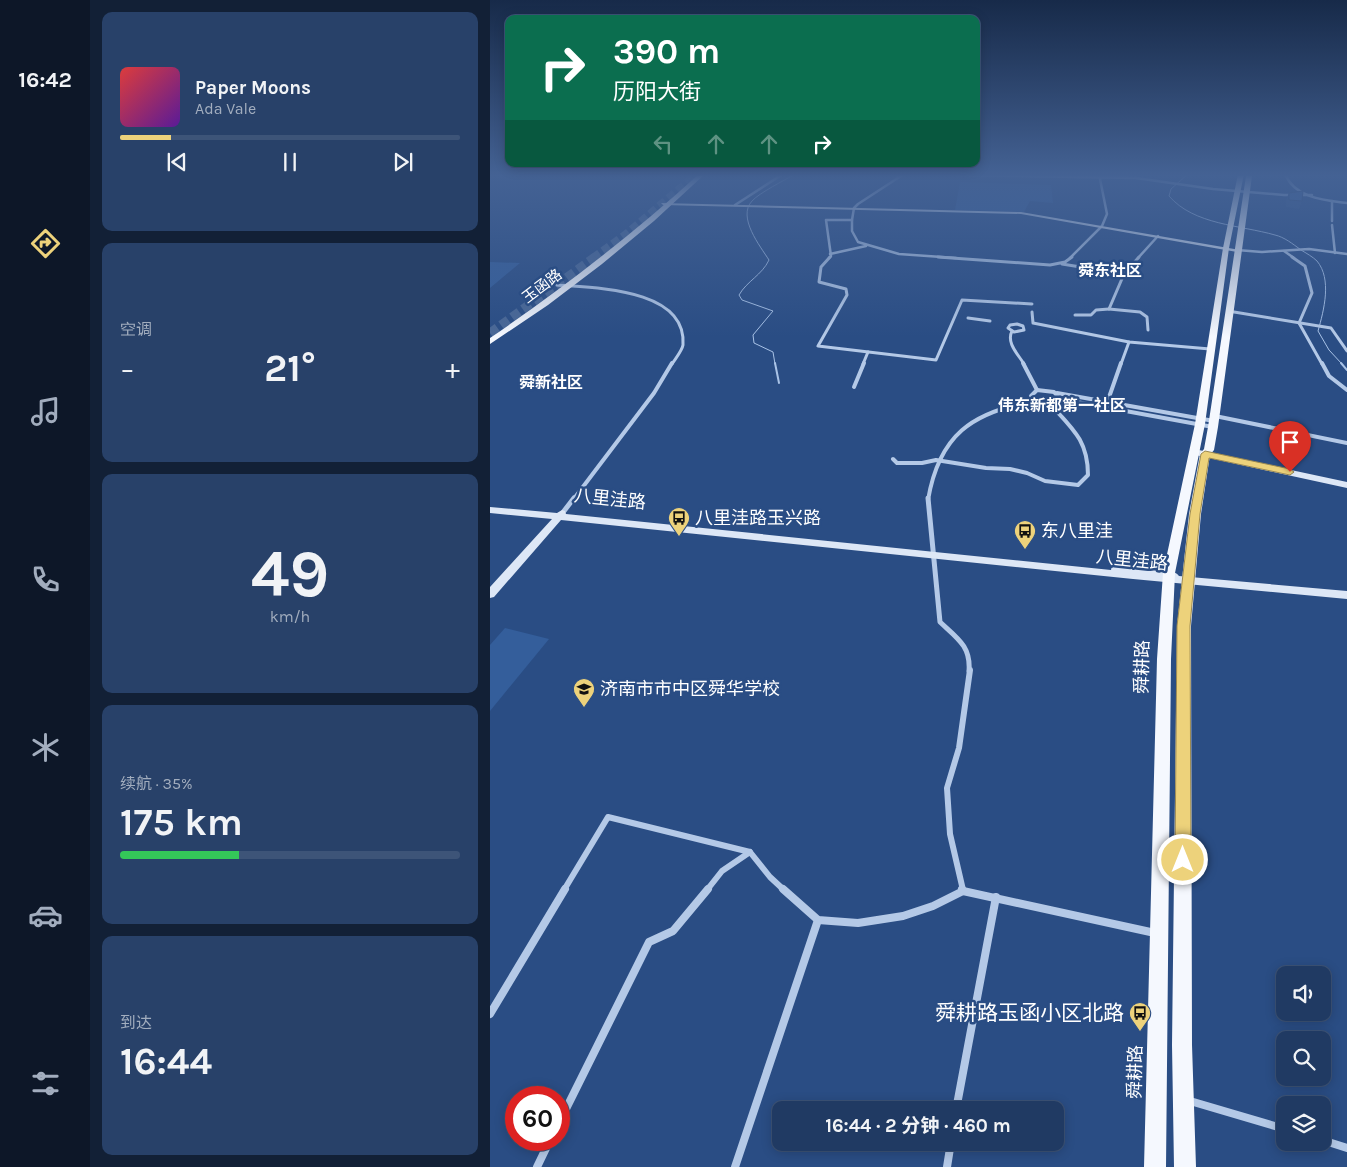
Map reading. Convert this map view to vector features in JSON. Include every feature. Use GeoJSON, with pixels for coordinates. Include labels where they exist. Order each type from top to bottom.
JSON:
{"type":"FeatureCollection","features":[{"type":"Feature","properties":{"kind":"main road","name":"玉函路"},"geometry":{"type":"LineString","coordinates":[[490,334],[633,228]]}},
{"type":"Feature","properties":{"kind":"main road","name":"玉函路"},"geometry":{"type":"LineString","coordinates":[[490,342],[566,286],[636,228]]}},
{"type":"Feature","properties":{"kind":"main road","name":"舜耕路"},"geometry":{"type":"LineString","coordinates":[[1185,1167],[1183,1100],[1182,728],[1184,626],[1201,451],[1200,422],[1230,228]]}},
{"type":"Feature","properties":{"kind":"main road","name":"舜耕路"},"geometry":{"type":"LineString","coordinates":[[1156,1167],[1159,934],[1168,577],[1201,451],[1214,421],[1241,228]]}},
{"type":"Feature","properties":{"kind":"street"},"geometry":{"type":"LineString","coordinates":[[827,228],[831,256],[821,267],[819,282],[846,289],[846,295],[818,346],[936,360],[962,300],[1032,304]]}},
{"type":"Feature","properties":{"kind":"street"},"geometry":{"type":"LineString","coordinates":[[852,228],[858,242],[900,254],[992,261],[1057,263],[1124,274]]}},
{"type":"Feature","properties":{"kind":"street"},"geometry":{"type":"LineString","coordinates":[[1057,263],[1065,262],[1072,257],[1100,228]]}},
{"type":"Feature","properties":{"kind":"street"},"geometry":{"type":"LineString","coordinates":[[1116,228],[1238,250],[1262,252],[1308,249],[1347,254]]}},
{"type":"Feature","properties":{"kind":"street"},"geometry":{"type":"LineString","coordinates":[[1333,228],[1335,253]]}},
{"type":"Feature","properties":{"kind":"street"},"geometry":{"type":"LineString","coordinates":[[1109,309],[1124,274],[1158,236]]}},
{"type":"Feature","properties":{"kind":"street"},"geometry":{"type":"LineString","coordinates":[[830,254],[868,246]]}},
{"type":"Feature","properties":{"kind":"street"},"geometry":{"type":"LineString","coordinates":[[1284,251],[1305,266],[1310,283],[1312,293],[1299,323]]}},
{"type":"Feature","properties":{"kind":"street"},"geometry":{"type":"LineString","coordinates":[[490,594],[561,514],[654,393],[683,346],[680,327],[667,308],[645,297],[614,289],[558,285]]}},
{"type":"Feature","properties":{"kind":"street"},"geometry":{"type":"LineString","coordinates":[[1075,315],[1091,315],[1096,310],[1109,309],[1140,312],[1147,317],[1148,330]]}},
{"type":"Feature","properties":{"kind":"street"},"geometry":{"type":"LineString","coordinates":[[1228,311],[1330,328],[1347,352]]}},
{"type":"Feature","properties":{"kind":"street"},"geometry":{"type":"LineString","coordinates":[[1032,312],[1033,323]]}},
{"type":"Feature","properties":{"kind":"street"},"geometry":{"type":"LineString","coordinates":[[968,318],[990,321]]}},
{"type":"Feature","properties":{"kind":"street"},"geometry":{"type":"LineString","coordinates":[[1021,325],[1024,327],[1022,331],[1012,331],[1008,328],[1008,326],[1033,323],[1129,342],[1210,349]]}},
{"type":"Feature","properties":{"kind":"street"},"geometry":{"type":"LineString","coordinates":[[1299,323],[1329,376],[1347,390]]}},
{"type":"Feature","properties":{"kind":"street"},"geometry":{"type":"LineString","coordinates":[[1012,331],[1009,337],[1010,342],[1037,390]]}},
{"type":"Feature","properties":{"kind":"street"},"geometry":{"type":"LineString","coordinates":[[1107,402],[1129,342]]}},
{"type":"Feature","properties":{"kind":"street"},"geometry":{"type":"LineString","coordinates":[[854,387],[868,352]]}},
{"type":"Feature","properties":{"kind":"street"},"geometry":{"type":"LineString","coordinates":[[1034,401],[1032,394],[1037,390],[1046,390],[1057,394],[1107,402],[1200,422]]}},
{"type":"Feature","properties":{"kind":"street"},"geometry":{"type":"LineString","coordinates":[[1057,394],[1060,399]]}},
{"type":"Feature","properties":{"kind":"street"},"geometry":{"type":"LineString","coordinates":[[962,891],[950,834],[947,788],[959,748],[970,662],[965,645],[940,622],[938,575],[928,502],[932,471],[950,440],[982,414],[1007,405],[1034,401],[1051,405],[1060,399],[1200,422],[1214,421],[1347,444]]}},
{"type":"Feature","properties":{"kind":"street"},"geometry":{"type":"LineString","coordinates":[[892,459],[897,463],[922,463],[939,460],[986,468],[1010,468],[1045,481],[1078,486],[1088,475],[1089,460],[1087,450],[1078,433],[1051,405]]}},
{"type":"Feature","properties":{"kind":"street"},"geometry":{"type":"LineString","coordinates":[[1201,451],[1347,484]]}},
{"type":"Feature","properties":{"kind":"street","name":"八里洼路"},"geometry":{"type":"LineString","coordinates":[[490,503],[561,514]]}},
{"type":"Feature","properties":{"kind":"street","name":"八里洼路"},"geometry":{"type":"LineString","coordinates":[[490,510],[561,514],[1168,577],[1189,582],[1347,596]]}},
{"type":"Feature","properties":{"kind":"street"},"geometry":{"type":"LineString","coordinates":[[490,1014],[608,816],[750,852],[770,878],[818,920],[858,924],[903,916],[933,906],[962,891],[1159,934]]}},
{"type":"Feature","properties":{"kind":"street"},"geometry":{"type":"LineString","coordinates":[[570,1101],[649,942],[673,931],[722,871],[750,852]]}},
{"type":"Feature","properties":{"kind":"street"},"geometry":{"type":"LineString","coordinates":[[958,1101],[996,897]]}},
{"type":"Feature","properties":{"kind":"street"},"geometry":{"type":"LineString","coordinates":[[735,1167],[818,920]]}},
{"type":"Feature","properties":{"kind":"street"},"geometry":{"type":"LineString","coordinates":[[1183,1100],[1276,1126]]}},
{"type":"Feature","properties":{"kind":"street"},"geometry":{"type":"LineString","coordinates":[[1331,1143],[1347,1148]]}},
{"type":"Feature","properties":{"kind":"street"},"geometry":{"type":"LineString","coordinates":[[537,1167],[545,1151]]}},
{"type":"Feature","properties":{"kind":"street"},"geometry":{"type":"LineString","coordinates":[[947,1167],[950,1151]]}},
{"type":"Feature","properties":{"kind":"shaded area"},"geometry":{"type":"Polygon","coordinates":[[[490,262],[520,263],[490,288],[490,262]]]}},
{"type":"Feature","properties":{"kind":"shaded area"},"geometry":{"type":"Polygon","coordinates":[[[505,628],[549,639],[490,711],[490,645],[505,628]]]}},
{"type":"Feature","properties":{"kind":"waterway"},"geometry":{"type":"LineString","coordinates":[[751,228],[769,260],[739,295],[742,300],[773,311],[753,335],[754,343],[773,352],[775,364]]}},
{"type":"Feature","properties":{"kind":"waterway"},"geometry":{"type":"LineString","coordinates":[[1244,228],[1278,236],[1317,261],[1322,268],[1325,286],[1324,304],[1318,331],[1329,350],[1342,364]]}},
{"type":"Feature","properties":{"kind":"waterway"},"geometry":{"type":"LineString","coordinates":[[775,363],[779,383]]}},
{"type":"Feature","properties":{"kind":"waterway"},"geometry":{"type":"LineString","coordinates":[[1341,363],[1347,370]]}},
{"type":"Feature","properties":{"kind":"tunnel"},"geometry":{"type":"LineString","coordinates":[[593,258],[633,228]]}},
{"type":"Feature","properties":{"kind":"tunnel"},"geometry":{"type":"LineString","coordinates":[[490,333],[595,257]]}},
{"type":"Feature","properties":{"kind":"place","name":"八里洼路玉兴路"},"geometry":{"type":"Point","coordinates":[679,537]}},
{"type":"Feature","properties":{"kind":"place","name":"东八里洼"},"geometry":{"type":"Point","coordinates":[1025,550]}},
{"type":"Feature","properties":{"kind":"place","name":"济南市市中区舜华学校"},"geometry":{"type":"Point","coordinates":[584,708]}},
{"type":"Feature","properties":{"kind":"place","name":"舜耕路玉函小区北路"},"geometry":{"type":"Point","coordinates":[1140,1032]}},
{"type":"Feature","properties":{"kind":"district","name":"舜东社区"},"geometry":{"type":"Point","coordinates":[1110,270]}},
{"type":"Feature","properties":{"kind":"district","name":"舜新社区"},"geometry":{"type":"Point","coordinates":[551,382]}},
{"type":"Feature","properties":{"kind":"district","name":"伟东新都第一社区"},"geometry":{"type":"Point","coordinates":[1062,405]}},
{"type":"Feature","properties":{"kind":"route"},"geometry":{"type":"LineString","coordinates":[[1183,860],[1182,728],[1184,626],[1195,514],[1205,454],[1290,472]]}}]}
